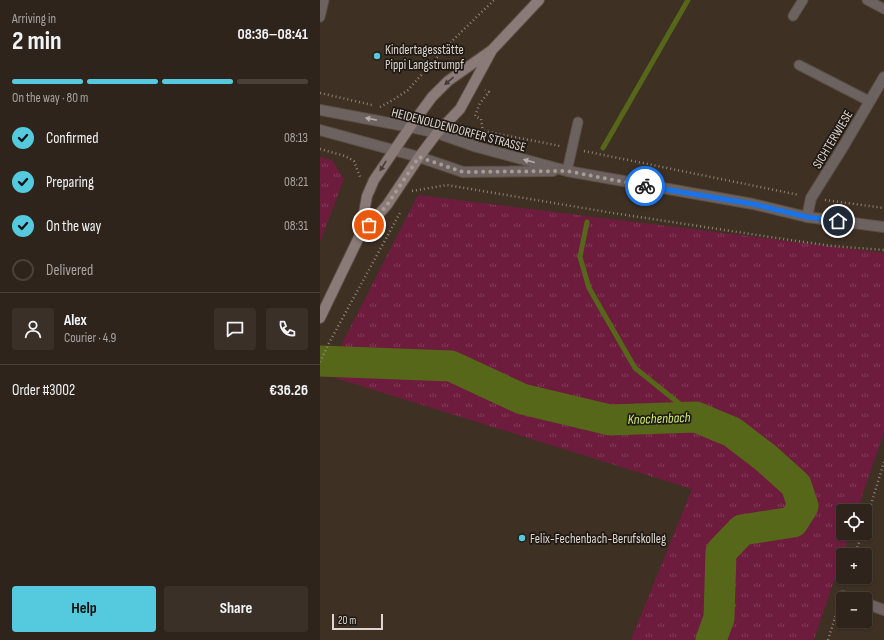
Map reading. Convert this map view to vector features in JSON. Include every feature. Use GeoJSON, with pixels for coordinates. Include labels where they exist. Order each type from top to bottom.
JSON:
{"type":"FeatureCollection","features":[{"type":"Feature","properties":{"kind":"main road"},"geometry":{"type":"LineString","coordinates":[[320,318],[360,235],[367,196],[374,180],[392,151],[432,97],[448,81],[492,50],[540,0]]}},
{"type":"Feature","properties":{"kind":"main road"},"geometry":{"type":"LineString","coordinates":[[360,235],[387,205],[437,133],[460,109],[492,50]]}},
{"type":"Feature","properties":{"kind":"street","name":"SICHTERWIESE"},"geometry":{"type":"LineString","coordinates":[[807,217],[811,198],[884,77]]}},
{"type":"Feature","properties":{"kind":"street","name":"HEIDENOLDENDORFER STRASSE"},"geometry":{"type":"LineString","coordinates":[[320,110],[410,126],[437,133],[476,147],[567,171],[753,204],[807,217],[884,226]]}},
{"type":"Feature","properties":{"kind":"street","name":"HEIDENOLDENDORFER STRASSE"},"geometry":{"type":"LineString","coordinates":[[320,130],[392,151],[419,157],[463,172],[567,171]]}},
{"type":"Feature","properties":{"kind":"street"},"geometry":{"type":"LineString","coordinates":[[872,606],[884,610]]}},
{"type":"Feature","properties":{"kind":"lane"},"geometry":{"type":"LineString","coordinates":[[320,17],[324,0]]}},
{"type":"Feature","properties":{"kind":"lane"},"geometry":{"type":"LineString","coordinates":[[793,16],[803,0]]}},
{"type":"Feature","properties":{"kind":"lane"},"geometry":{"type":"LineString","coordinates":[[867,0],[884,9]]}},
{"type":"Feature","properties":{"kind":"lane"},"geometry":{"type":"LineString","coordinates":[[799,65],[869,101]]}},
{"type":"Feature","properties":{"kind":"lane"},"geometry":{"type":"LineString","coordinates":[[567,171],[578,122]]}},
{"type":"Feature","properties":{"kind":"path"},"geometry":{"type":"LineString","coordinates":[[320,93],[380,107],[408,90],[450,43],[494,0]]}},
{"type":"Feature","properties":{"kind":"path"},"geometry":{"type":"LineString","coordinates":[[476,116],[481,119],[483,132],[811,198],[884,208]]}},
{"type":"Feature","properties":{"kind":"path"},"geometry":{"type":"LineString","coordinates":[[320,149],[345,156],[354,161],[360,177]]}},
{"type":"Feature","properties":{"kind":"path"},"geometry":{"type":"LineString","coordinates":[[412,191],[447,185],[613,213],[790,240],[832,246],[884,250]]}},
{"type":"Feature","properties":{"kind":"path"},"geometry":{"type":"LineString","coordinates":[[320,362],[404,205]]}},
{"type":"Feature","properties":{"kind":"path"},"geometry":{"type":"LineString","coordinates":[[871,504],[884,462]]}},
{"type":"Feature","properties":{"kind":"path"},"geometry":{"type":"LineString","coordinates":[[828,640],[836,622]]}},
{"type":"Feature","properties":{"kind":"green space"},"geometry":{"type":"Polygon","coordinates":[[[320,157],[332,160],[344,179],[320,242],[320,157]]]}},
{"type":"Feature","properties":{"kind":"green space"},"geometry":{"type":"Polygon","coordinates":[[[418,195],[884,253],[884,432],[859,504],[836,504],[836,540],[848,540],[845,548],[836,548],[836,575],[814,640],[631,640],[692,489],[326,375],[418,195]]]}},
{"type":"Feature","properties":{"kind":"waterway"},"geometry":{"type":"LineString","coordinates":[[603,148],[688,0]]}},
{"type":"Feature","properties":{"kind":"waterway"},"geometry":{"type":"LineString","coordinates":[[587,222],[580,257],[589,288],[635,368],[696,417]]}},
{"type":"Feature","properties":{"kind":"waterway","name":"Knochenbach"},"geometry":{"type":"LineString","coordinates":[[320,361],[451,366],[522,399],[610,420],[696,417],[732,432],[766,458],[796,485],[803,506],[793,522],[742,530],[721,552],[719,618],[711,640]]}},
{"type":"Feature","properties":{"kind":"way so far"},"geometry":{"type":"LineString","coordinates":[[369,225],[387,205],[419,157],[463,172],[567,171],[645,186]]}},
{"type":"Feature","properties":{"kind":"place","name":"Kindertagesstätte Pippi Langstrumpf"},"geometry":{"type":"Point","coordinates":[377,56]}},
{"type":"Feature","properties":{"kind":"place","name":"Felix-Fechenbach-Berufskolleg"},"geometry":{"type":"Point","coordinates":[522,538]}},
{"type":"Feature","properties":{"kind":"route"},"geometry":{"type":"LineString","coordinates":[[645,186],[753,204],[807,217],[838,221]]}}]}
